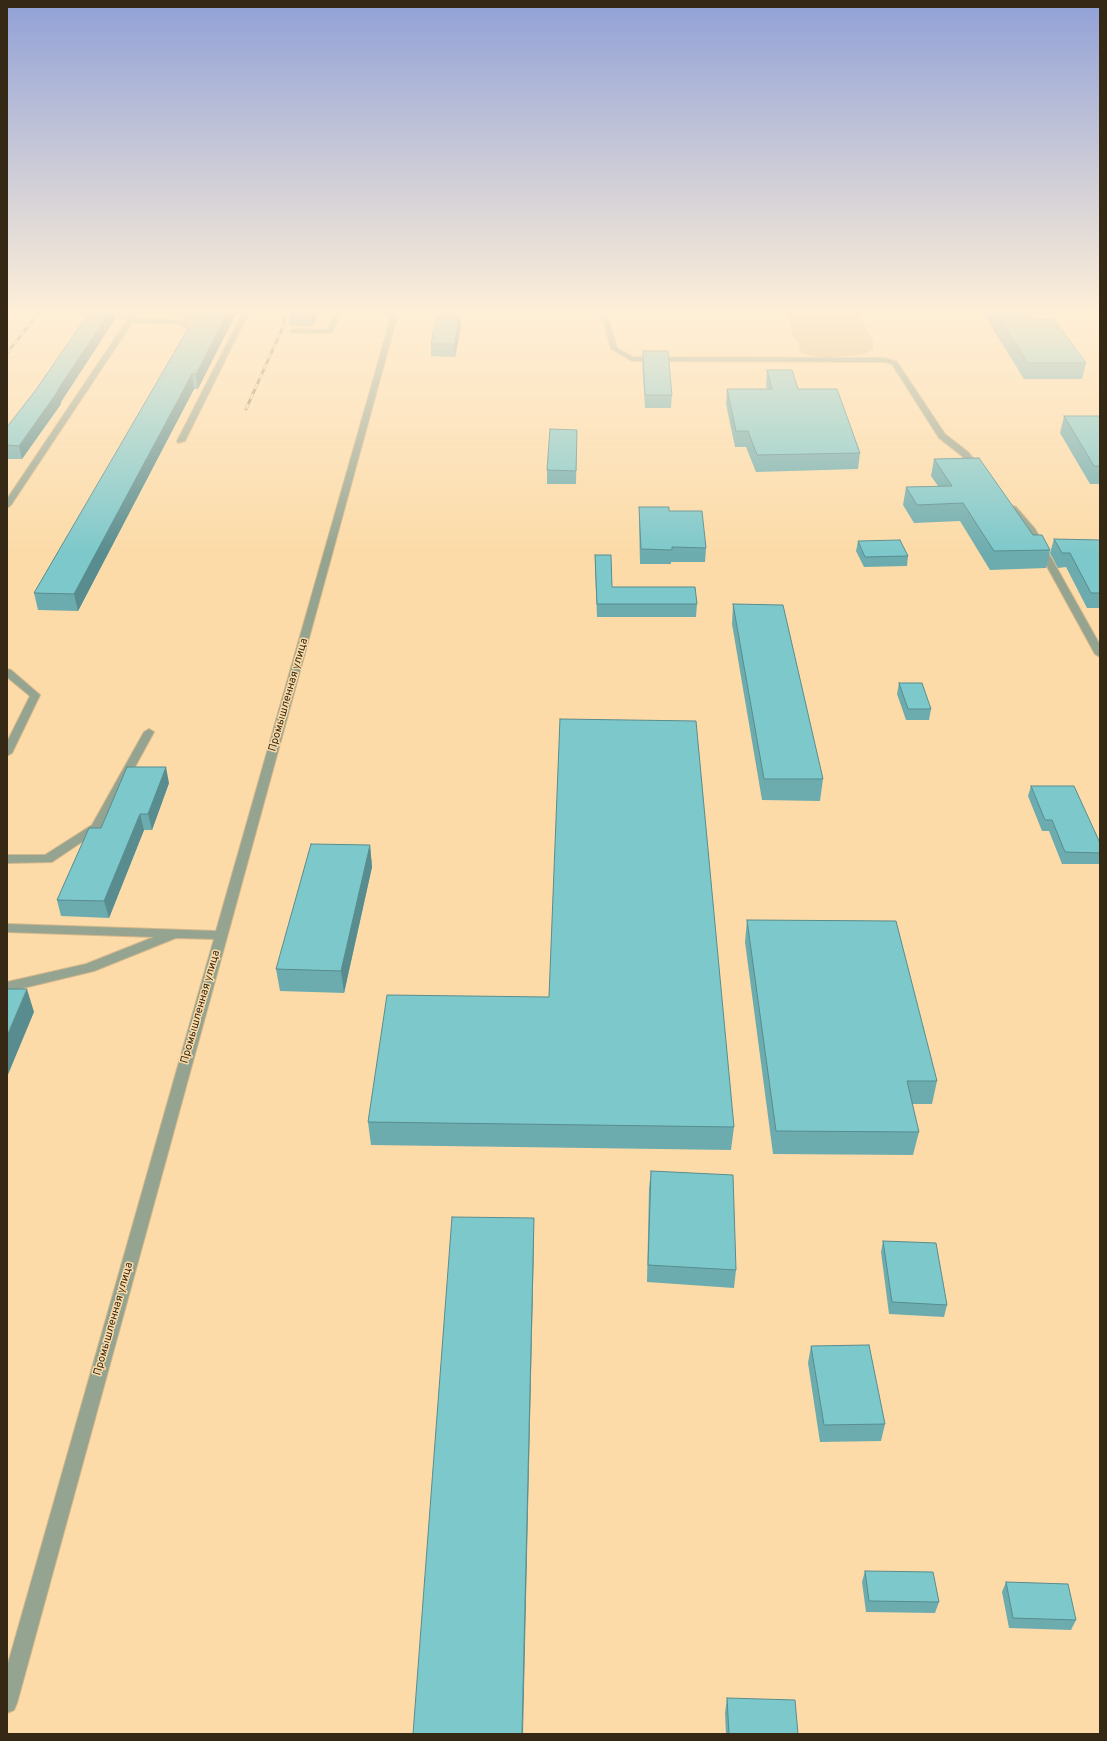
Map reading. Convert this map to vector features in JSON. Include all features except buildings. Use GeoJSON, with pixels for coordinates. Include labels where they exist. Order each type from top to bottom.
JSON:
{"type":"FeatureCollection","features":[{"type":"Feature","properties":{"kind":"street"},"geometry":{"type":"LineString","coordinates":[[7,505],[83,391]]}},
{"type":"Feature","properties":{"kind":"street"},"geometry":{"type":"LineString","coordinates":[[181,441],[206,391]]}},
{"type":"Feature","properties":{"kind":"street","name":"Промышленная улица"},"geometry":{"type":"LineString","coordinates":[[7,1703],[373,391]]}},
{"type":"Feature","properties":{"kind":"street"},"geometry":{"type":"LineString","coordinates":[[913,391],[942,436],[964,454],[984,476]]}},
{"type":"Feature","properties":{"kind":"street"},"geometry":{"type":"LineString","coordinates":[[1009,504],[1031,529],[1100,654]]}},
{"type":"Feature","properties":{"kind":"street"},"geometry":{"type":"LineString","coordinates":[[7,672],[35,695],[7,753]]}},
{"type":"Feature","properties":{"kind":"street"},"geometry":{"type":"LineString","coordinates":[[7,859],[48,859],[97,827],[149,732]]}},
{"type":"Feature","properties":{"kind":"street"},"geometry":{"type":"LineString","coordinates":[[7,928],[222,935]]}},
{"type":"Feature","properties":{"kind":"street"},"geometry":{"type":"LineString","coordinates":[[7,987],[89,968],[176,933]]}},
{"type":"Feature","properties":{"kind":"railway"},"geometry":{"type":"LineString","coordinates":[[246,409],[254,391]]}}]}
